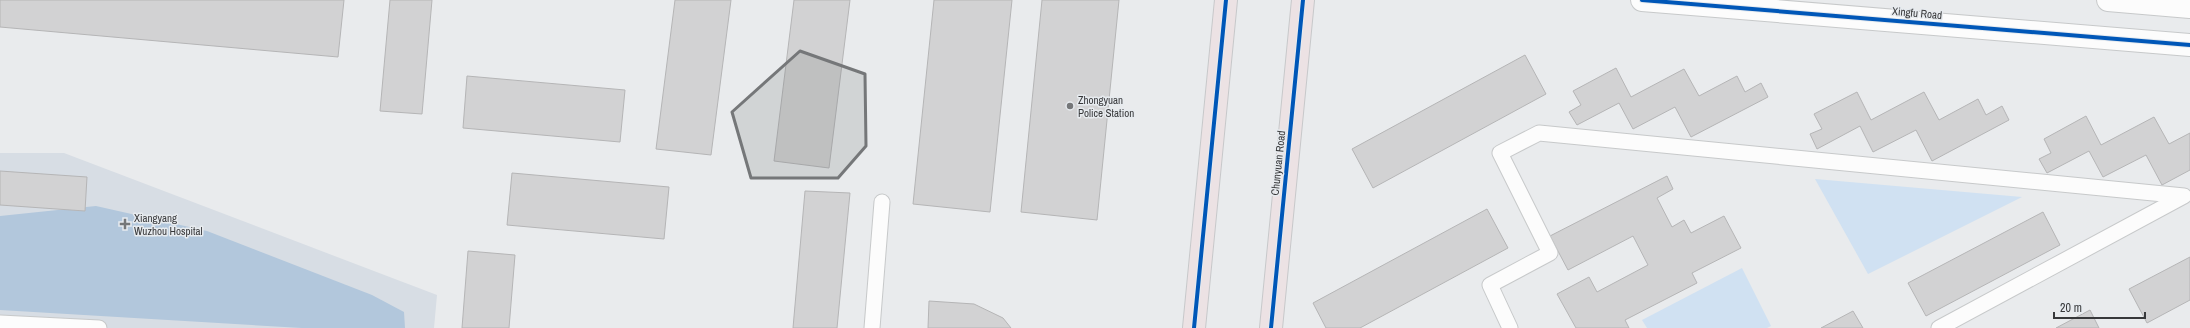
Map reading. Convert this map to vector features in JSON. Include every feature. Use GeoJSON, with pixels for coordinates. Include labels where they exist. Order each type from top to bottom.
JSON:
{"type":"FeatureCollection","features":[{"type":"Feature","properties":{"kind":"main road"},"geometry":{"type":"LineString","coordinates":[[1194,328],[1226,0]]}},
{"type":"Feature","properties":{"kind":"main road","name":"Chunyuan Road"},"geometry":{"type":"LineString","coordinates":[[1271,328],[1303,0]]}},
{"type":"Feature","properties":{"kind":"street","name":"Xingfu Road"},"geometry":{"type":"LineString","coordinates":[[1642,0],[2190,45]]}},
{"type":"Feature","properties":{"kind":"street"},"geometry":{"type":"LineString","coordinates":[[2119,0],[2190,7]]}},
{"type":"Feature","properties":{"kind":"lane"},"geometry":{"type":"LineString","coordinates":[[1510,328],[1490,285],[1550,253],[1500,154],[1538,133],[2184,196],[1939,328]]}},
{"type":"Feature","properties":{"kind":"lane"},"geometry":{"type":"LineString","coordinates":[[872,328],[882,202]]}},
{"type":"Feature","properties":{"kind":"lane"},"geometry":{"type":"LineString","coordinates":[[0,323],[99,328]]}},
{"type":"Feature","properties":{"kind":"highlighted area"},"geometry":{"type":"Polygon","coordinates":[[[800,51],[865,74],[866,146],[838,178],[751,178],[732,112],[800,51]]]}},
{"type":"Feature","properties":{"kind":"shaded area","name":"Xiangyang Wuzhou Hospital"},"geometry":{"type":"Polygon","coordinates":[[[0,153],[64,153],[437,295],[434,328],[0,328],[0,153]]]}},
{"type":"Feature","properties":{"kind":"shaded area"},"geometry":{"type":"Polygon","coordinates":[[[1815,179],[2022,197],[1868,274],[1815,179]]]}},
{"type":"Feature","properties":{"kind":"shaded area","name":"Xiangyang Wuzhou Hospital"},"geometry":{"type":"Polygon","coordinates":[[[96,206],[207,231],[372,295],[404,312],[405,328],[302,328],[0,310],[0,216],[96,206]]]}},
{"type":"Feature","properties":{"kind":"shaded area"},"geometry":{"type":"Polygon","coordinates":[[[1742,268],[1771,326],[1767,328],[1647,328],[1642,320],[1742,268]]]}},
{"type":"Feature","properties":{"kind":"building"},"geometry":{"type":"Polygon","coordinates":[[[0,0],[344,0],[338,57],[0,27],[0,0]]]}},
{"type":"Feature","properties":{"kind":"building"},"geometry":{"type":"Polygon","coordinates":[[[390,0],[432,0],[422,114],[380,111],[390,0]]]}},
{"type":"Feature","properties":{"kind":"building"},"geometry":{"type":"Polygon","coordinates":[[[675,0],[731,0],[711,155],[656,149],[675,0]]]}},
{"type":"Feature","properties":{"kind":"building"},"geometry":{"type":"Polygon","coordinates":[[[794,0],[850,0],[829,168],[774,161],[794,0]]]}},
{"type":"Feature","properties":{"kind":"building"},"geometry":{"type":"Polygon","coordinates":[[[934,0],[1012,0],[990,212],[913,204],[934,0]]]}},
{"type":"Feature","properties":{"kind":"building","name":"Zhongyuan Police Station"},"geometry":{"type":"Polygon","coordinates":[[[1042,0],[1119,0],[1097,220],[1021,212],[1042,0]]]}},
{"type":"Feature","properties":{"kind":"building"},"geometry":{"type":"Polygon","coordinates":[[[1525,55],[1546,94],[1373,188],[1352,149],[1525,55]]]}},
{"type":"Feature","properties":{"kind":"building"},"geometry":{"type":"Polygon","coordinates":[[[1616,68],[1631,97],[1684,69],[1699,96],[1737,76],[1745,92],[1761,83],[1768,97],[1691,137],[1675,107],[1633,129],[1619,103],[1577,125],[1569,112],[1581,105],[1573,91],[1616,68]]]}},
{"type":"Feature","properties":{"kind":"building"},"geometry":{"type":"Polygon","coordinates":[[[467,76],[625,90],[620,142],[463,128],[467,76]]]}},
{"type":"Feature","properties":{"kind":"building"},"geometry":{"type":"Polygon","coordinates":[[[1857,92],[1871,120],[1924,92],[1939,120],[1978,99],[1986,115],[2002,106],[2009,120],[1932,161],[1916,130],[1873,152],[1860,126],[1817,149],[1810,134],[1822,129],[1814,114],[1857,92]]]}},
{"type":"Feature","properties":{"kind":"building"},"geometry":{"type":"Polygon","coordinates":[[[2086,116],[2101,145],[2154,117],[2169,144],[2190,133],[2190,170],[2162,185],[2146,155],[2103,177],[2089,151],[2047,173],[2039,159],[2051,153],[2044,139],[2086,116]]]}},
{"type":"Feature","properties":{"kind":"building"},"geometry":{"type":"Polygon","coordinates":[[[0,171],[87,177],[85,211],[0,205],[0,171]]]}},
{"type":"Feature","properties":{"kind":"building"},"geometry":{"type":"Polygon","coordinates":[[[512,173],[669,187],[664,239],[507,225],[512,173]]]}},
{"type":"Feature","properties":{"kind":"building"},"geometry":{"type":"Polygon","coordinates":[[[1667,176],[1673,189],[1657,198],[1672,227],[1684,220],[1691,233],[1724,216],[1741,248],[1692,273],[1697,283],[1625,320],[1629,328],[1576,328],[1557,294],[1589,277],[1597,292],[1648,265],[1633,236],[1568,270],[1550,236],[1667,176]]]}},
{"type":"Feature","properties":{"kind":"building"},"geometry":{"type":"Polygon","coordinates":[[[805,191],[850,193],[837,328],[793,328],[805,191]]]}},
{"type":"Feature","properties":{"kind":"building"},"geometry":{"type":"Polygon","coordinates":[[[1487,209],[1508,248],[1360,328],[1326,328],[1313,303],[1487,209]]]}},
{"type":"Feature","properties":{"kind":"building"},"geometry":{"type":"Polygon","coordinates":[[[2043,212],[2060,245],[1926,316],[1908,283],[2043,212]]]}},
{"type":"Feature","properties":{"kind":"building"},"geometry":{"type":"Polygon","coordinates":[[[468,251],[515,255],[509,328],[462,328],[468,251]]]}},
{"type":"Feature","properties":{"kind":"building"},"geometry":{"type":"Polygon","coordinates":[[[2190,257],[2190,300],[2147,323],[2129,289],[2190,257]]]}},
{"type":"Feature","properties":{"kind":"building"},"geometry":{"type":"Polygon","coordinates":[[[929,301],[974,304],[1003,318],[1011,328],[928,328],[929,301]]]}},
{"type":"Feature","properties":{"kind":"building"},"geometry":{"type":"Polygon","coordinates":[[[2090,310],[2099,328],[2056,328],[2090,310]]]}},
{"type":"Feature","properties":{"kind":"building"},"geometry":{"type":"Polygon","coordinates":[[[1853,311],[1863,328],[1821,328],[1853,311]]]}},
{"type":"Feature","properties":{"kind":"cycle path"},"geometry":{"type":"LineString","coordinates":[[1194,328],[1226,0]]}},
{"type":"Feature","properties":{"kind":"cycle path"},"geometry":{"type":"LineString","coordinates":[[1271,328],[1303,0]]}},
{"type":"Feature","properties":{"kind":"cycle path"},"geometry":{"type":"LineString","coordinates":[[1642,0],[2190,45]]}},
{"type":"Feature","properties":{"kind":"place","name":"Zhongyuan Police Station"},"geometry":{"type":"Point","coordinates":[1070,106]}},
{"type":"Feature","properties":{"kind":"place","name":"Xiangyang Wuzhou Hospital"},"geometry":{"type":"Point","coordinates":[125,224]}}]}
